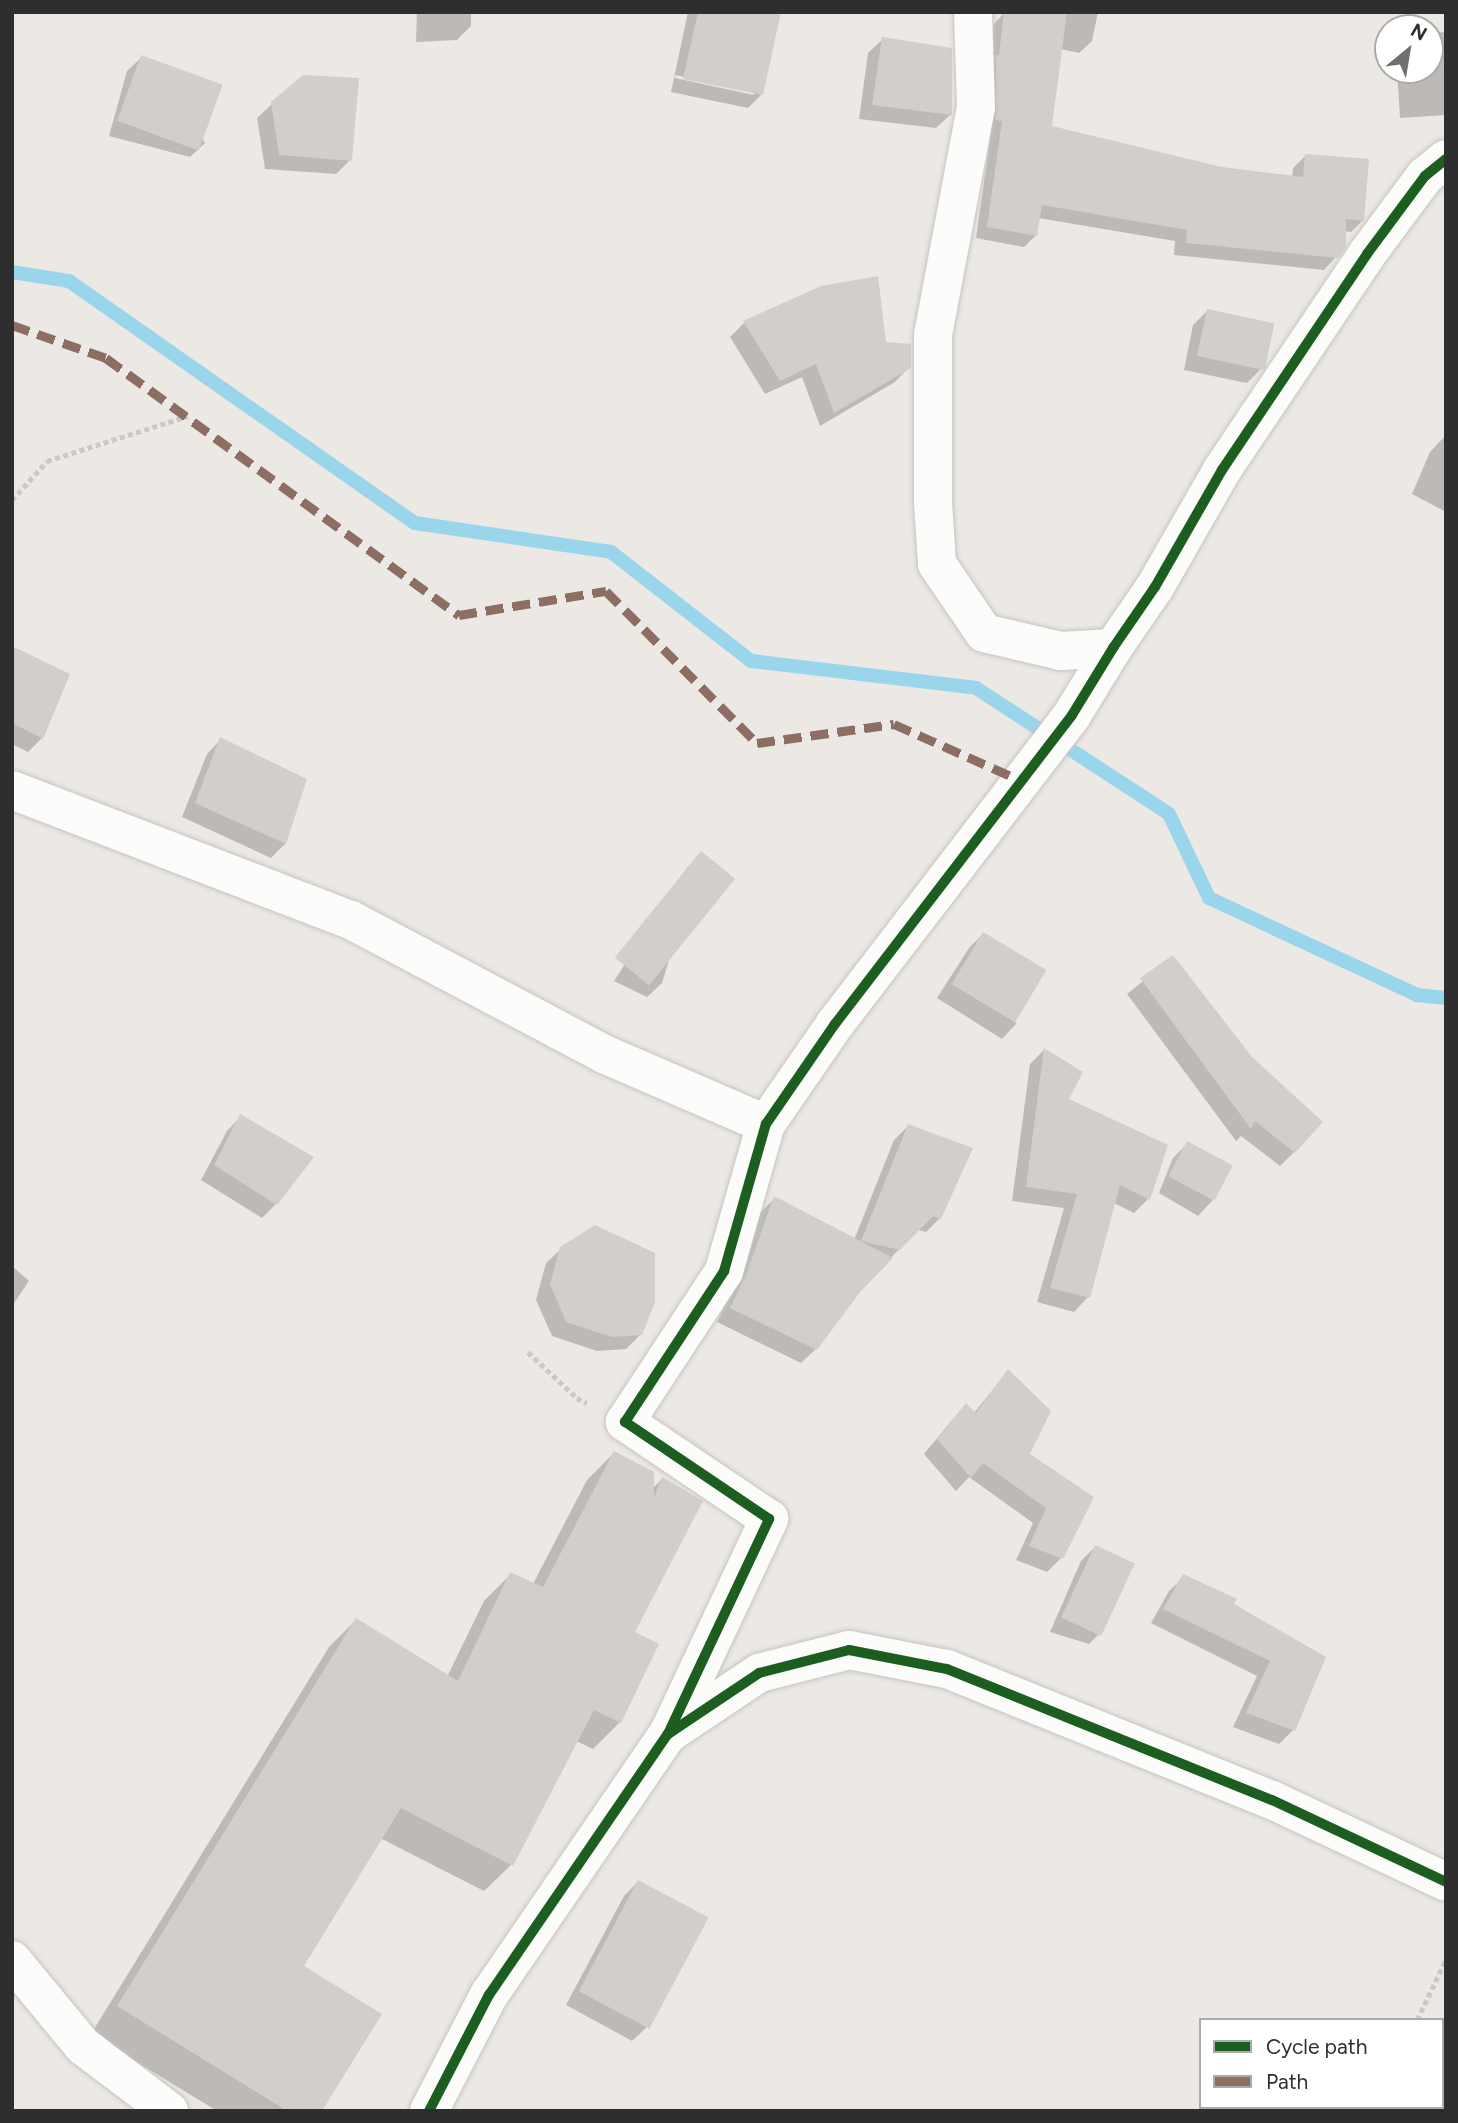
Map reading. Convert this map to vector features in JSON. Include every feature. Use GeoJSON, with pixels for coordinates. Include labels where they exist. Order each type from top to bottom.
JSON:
{"type":"FeatureCollection","features":[{"type":"Feature","properties":{"kind":"street"},"geometry":{"type":"LineString","coordinates":[[973,12],[976,107],[933,335],[933,503],[937,564],[984,633],[1061,651],[1113,648]]}},
{"type":"Feature","properties":{"kind":"street"},"geometry":{"type":"LineString","coordinates":[[429,2111],[489,1995],[668,1734],[769,1519],[625,1422],[724,1271],[766,1124],[835,1024],[1072,715],[1155,587],[1222,470],[1367,254],[1424,176],[1446,159]]}},
{"type":"Feature","properties":{"kind":"street"},"geometry":{"type":"LineString","coordinates":[[12,790],[351,920],[604,1054],[766,1124]]}},
{"type":"Feature","properties":{"kind":"street"},"geometry":{"type":"LineString","coordinates":[[668,1734],[759,1673],[849,1650],[862,1652],[947,1669],[1272,1800],[1446,1882]]}},
{"type":"Feature","properties":{"kind":"street"},"geometry":{"type":"LineString","coordinates":[[12,1960],[83,2046],[169,2111]]}},
{"type":"Feature","properties":{"kind":"path"},"geometry":{"type":"LineString","coordinates":[[12,500],[47,461],[188,416]]}},
{"type":"Feature","properties":{"kind":"path"},"geometry":{"type":"LineString","coordinates":[[528,1352],[577,1398],[625,1422]]}},
{"type":"Feature","properties":{"kind":"path"},"geometry":{"type":"LineString","coordinates":[[1418,2018],[1446,1959]]}},
{"type":"Feature","properties":{"kind":"building"},"geometry":{"type":"Polygon","coordinates":[[[698,12],[781,12],[763,95],[683,79],[698,12]]]}},
{"type":"Feature","properties":{"kind":"building"},"geometry":{"type":"Polygon","coordinates":[[[1004,12],[1067,12],[1052,126],[1222,167],[1303,177],[1305,154],[1369,159],[1364,221],[1346,219],[1346,247],[1338,258],[1186,243],[1187,230],[1042,205],[1037,236],[987,227],[1002,121],[996,120],[996,55],[999,55],[1004,12]]]}},
{"type":"Feature","properties":{"kind":"building"},"geometry":{"type":"Polygon","coordinates":[[[882,37],[952,48],[952,115],[872,105],[882,37]]]}},
{"type":"Feature","properties":{"kind":"building"},"geometry":{"type":"Polygon","coordinates":[[[141,55],[223,85],[199,151],[117,121],[141,55]]]}},
{"type":"Feature","properties":{"kind":"building"},"geometry":{"type":"Polygon","coordinates":[[[303,75],[359,78],[352,161],[279,155],[271,102],[303,75]]]}},
{"type":"Feature","properties":{"kind":"building"},"geometry":{"type":"Polygon","coordinates":[[[878,276],[886,342],[911,344],[911,368],[834,413],[816,364],[780,381],[743,321],[821,286],[878,276]]]}},
{"type":"Feature","properties":{"kind":"building"},"geometry":{"type":"Polygon","coordinates":[[[1207,309],[1274,323],[1265,370],[1197,356],[1207,309]]]}},
{"type":"Feature","properties":{"kind":"building"},"geometry":{"type":"Polygon","coordinates":[[[12,646],[70,674],[43,739],[12,723],[12,646]]]}},
{"type":"Feature","properties":{"kind":"building"},"geometry":{"type":"Polygon","coordinates":[[[220,737],[307,779],[286,844],[195,803],[220,737]]]}},
{"type":"Feature","properties":{"kind":"building"},"geometry":{"type":"Polygon","coordinates":[[[701,851],[735,879],[649,985],[615,957],[701,851]]]}},
{"type":"Feature","properties":{"kind":"building"},"geometry":{"type":"Polygon","coordinates":[[[983,932],[1046,970],[1015,1022],[952,984],[983,932]]]}},
{"type":"Feature","properties":{"kind":"building"},"geometry":{"type":"Polygon","coordinates":[[[1173,955],[1252,1057],[1323,1122],[1295,1153],[1255,1121],[1251,1129],[1140,978],[1173,955]]]}},
{"type":"Feature","properties":{"kind":"building"},"geometry":{"type":"Polygon","coordinates":[[[1044,1048],[1083,1072],[1069,1099],[1168,1145],[1150,1200],[1120,1185],[1090,1298],[1050,1288],[1077,1194],[1026,1187],[1044,1048]]]}},
{"type":"Feature","properties":{"kind":"building"},"geometry":{"type":"Polygon","coordinates":[[[240,1114],[314,1157],[277,1205],[214,1165],[240,1114]]]}},
{"type":"Feature","properties":{"kind":"building"},"geometry":{"type":"Polygon","coordinates":[[[908,1124],[973,1148],[941,1219],[933,1216],[900,1250],[861,1241],[908,1124]]]}},
{"type":"Feature","properties":{"kind":"building"},"geometry":{"type":"Polygon","coordinates":[[[1187,1141],[1233,1165],[1214,1201],[1168,1176],[1187,1141]]]}},
{"type":"Feature","properties":{"kind":"building"},"geometry":{"type":"Polygon","coordinates":[[[774,1196],[893,1258],[860,1292],[817,1350],[730,1308],[745,1277],[774,1196]]]}},
{"type":"Feature","properties":{"kind":"building"},"geometry":{"type":"Polygon","coordinates":[[[595,1225],[655,1253],[655,1302],[642,1335],[612,1337],[566,1322],[550,1284],[560,1247],[595,1225]]]}},
{"type":"Feature","properties":{"kind":"building"},"geometry":{"type":"Polygon","coordinates":[[[1008,1369],[1051,1411],[1030,1454],[1094,1497],[1063,1559],[1029,1546],[1046,1508],[983,1463],[971,1478],[937,1439],[966,1403],[976,1413],[1008,1369]]]}},
{"type":"Feature","properties":{"kind":"building"},"geometry":{"type":"Polygon","coordinates":[[[614,1451],[654,1472],[654,1497],[662,1477],[703,1501],[635,1632],[659,1644],[621,1723],[594,1710],[513,1866],[401,1808],[304,1966],[382,2014],[322,2111],[287,2111],[117,2006],[356,1618],[458,1681],[510,1572],[543,1587],[614,1451]]]}},
{"type":"Feature","properties":{"kind":"building"},"geometry":{"type":"Polygon","coordinates":[[[1095,1545],[1135,1564],[1101,1636],[1061,1618],[1095,1545]]]}},
{"type":"Feature","properties":{"kind":"building"},"geometry":{"type":"Polygon","coordinates":[[[1183,1574],[1237,1599],[1234,1604],[1326,1657],[1295,1731],[1246,1713],[1270,1661],[1163,1609],[1183,1574]]]}},
{"type":"Feature","properties":{"kind":"building"},"geometry":{"type":"Polygon","coordinates":[[[638,1880],[709,1918],[649,2029],[579,1991],[638,1880]]]}},
{"type":"Feature","properties":{"kind":"waterway"},"geometry":{"type":"LineString","coordinates":[[12,272],[69,281],[415,523],[611,552],[751,661],[976,688],[1169,814],[1209,898],[1417,995],[1446,998]]}},
{"type":"Feature","properties":{"kind":"marked path"},"geometry":{"type":"LineString","coordinates":[[12,325],[106,358],[459,615],[606,591],[757,743],[894,724],[1020,780]]}},
{"type":"Feature","properties":{"kind":"cycle path"},"geometry":{"type":"LineString","coordinates":[[668,1734],[769,1519],[625,1422],[724,1271],[766,1124],[835,1024],[1072,715],[1155,587],[1222,470],[1367,254],[1425,176],[1446,159]]}},
{"type":"Feature","properties":{"kind":"cycle path"},"geometry":{"type":"LineString","coordinates":[[429,2111],[489,1995],[668,1734],[759,1673],[849,1650],[947,1669],[1272,1800],[1446,1882]]}}]}
